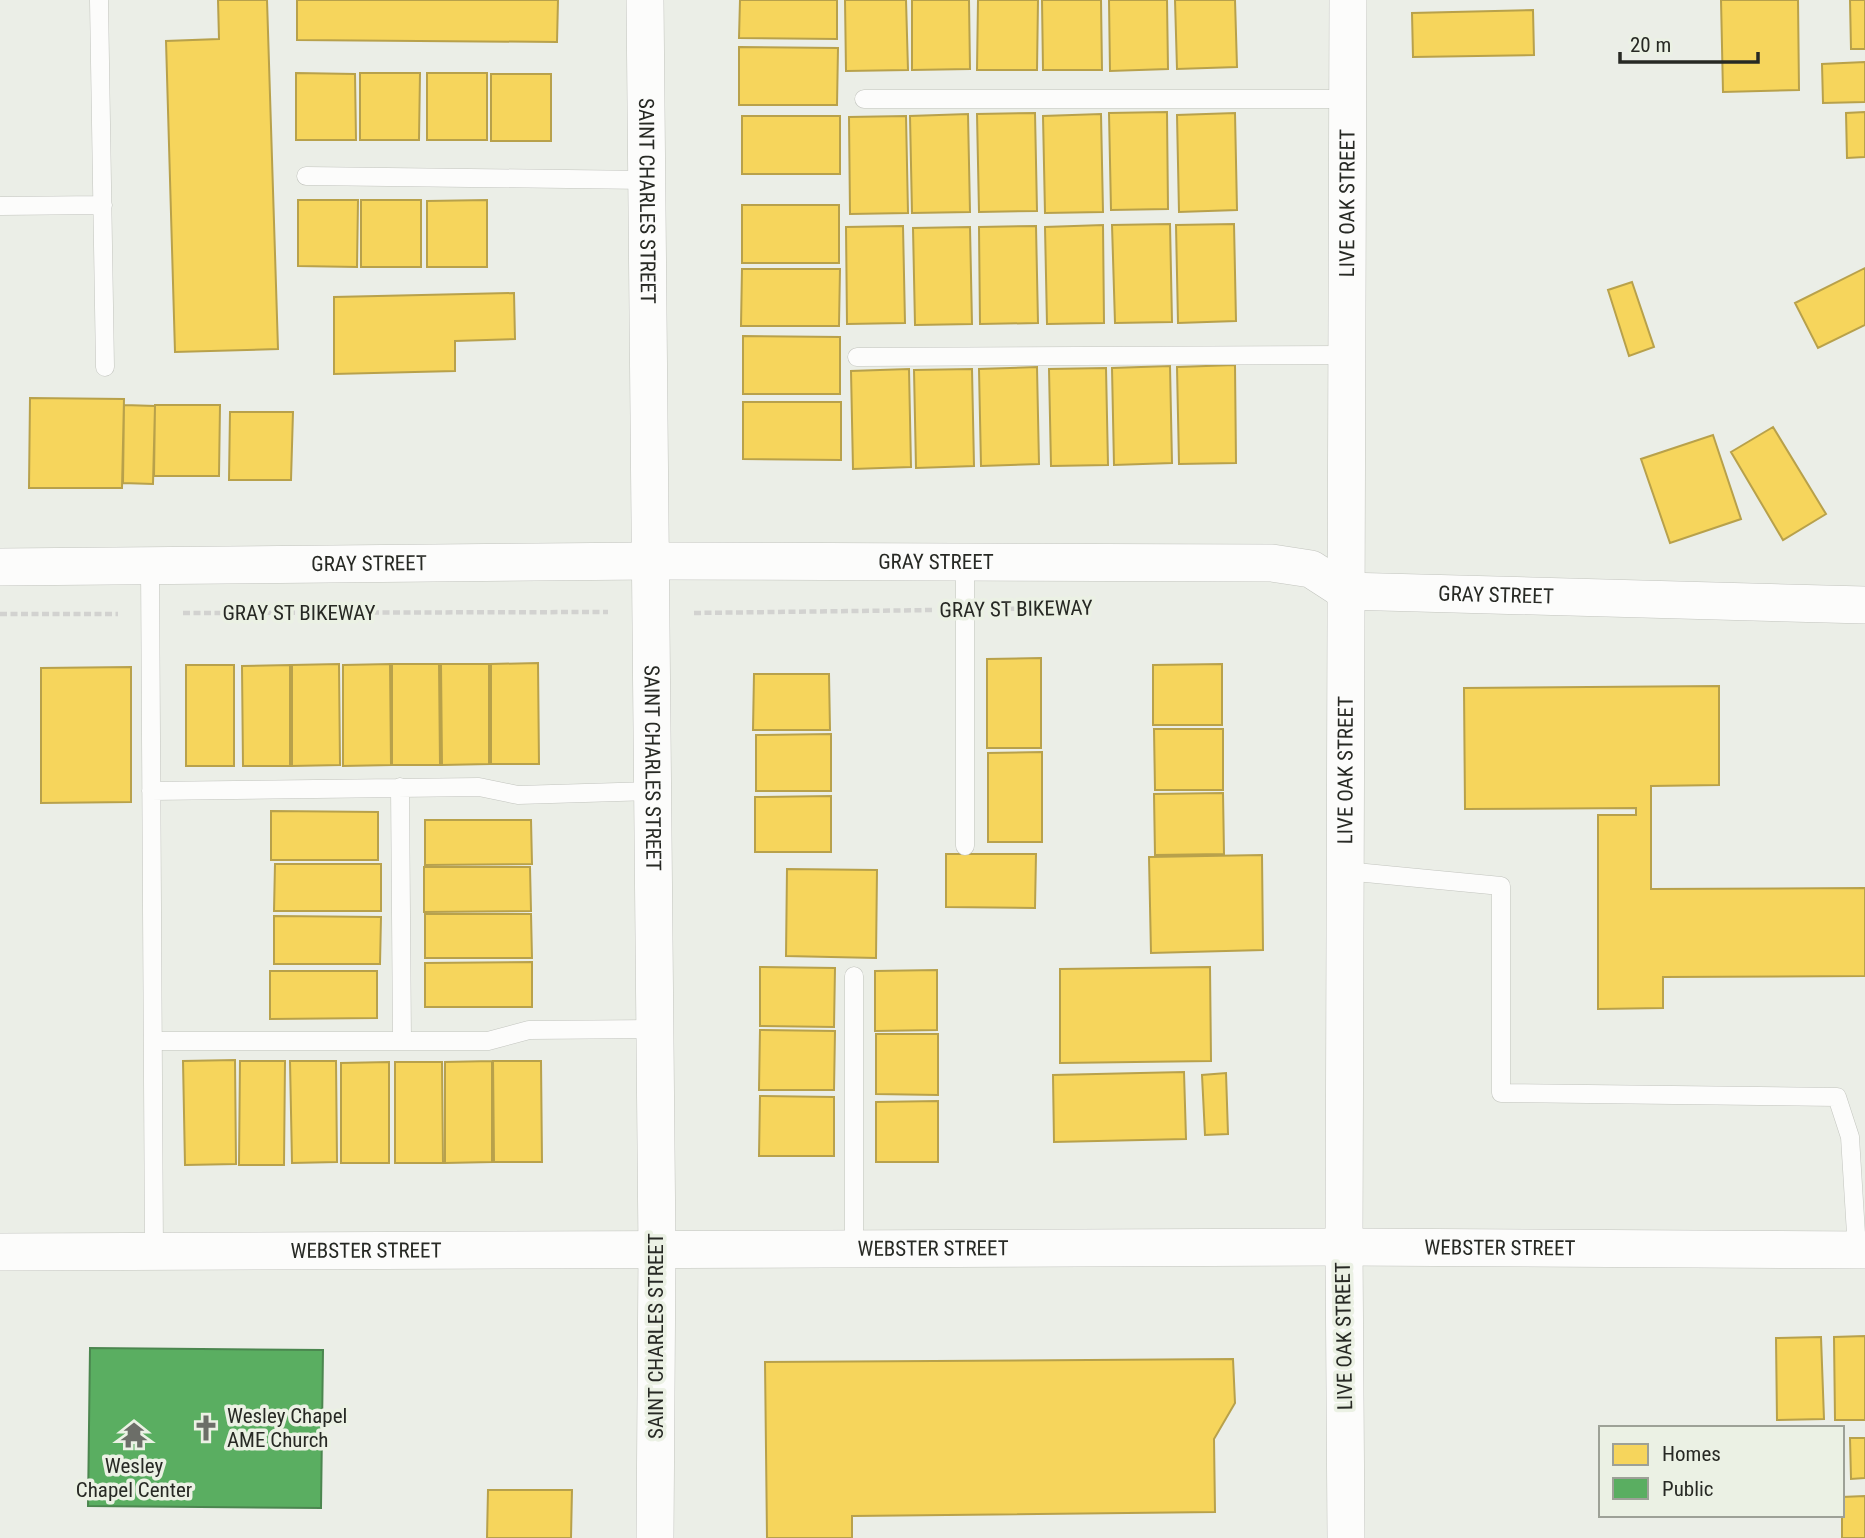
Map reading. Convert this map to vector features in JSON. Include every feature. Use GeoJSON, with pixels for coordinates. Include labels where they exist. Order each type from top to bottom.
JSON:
{"type":"FeatureCollection","features":[{"type":"Feature","properties":{"kind":"street","name":"SAINT CHARLES STREET"},"geometry":{"type":"LineString","coordinates":[[645,0],[657,1250],[655,1538]]}},
{"type":"Feature","properties":{"kind":"street","name":"LIVE OAK STREET"},"geometry":{"type":"LineString","coordinates":[[1346,1538],[1344,1247],[1348,0]]}},
{"type":"Feature","properties":{"kind":"street","name":"GRAY STREET"},"geometry":{"type":"LineString","coordinates":[[0,566],[650,561],[1272,563],[1311,569],[1345,591],[1865,605]]}},
{"type":"Feature","properties":{"kind":"street","name":"WEBSTER STREET"},"geometry":{"type":"LineString","coordinates":[[0,1252],[1344,1247],[1861,1250]]}},
{"type":"Feature","properties":{"kind":"lane"},"geometry":{"type":"LineString","coordinates":[[99,1],[105,367]]}},
{"type":"Feature","properties":{"kind":"lane"},"geometry":{"type":"LineString","coordinates":[[864,100],[1348,99]]}},
{"type":"Feature","properties":{"kind":"lane"},"geometry":{"type":"LineString","coordinates":[[306,176],[647,180]]}},
{"type":"Feature","properties":{"kind":"lane"},"geometry":{"type":"LineString","coordinates":[[0,206],[103,205]]}},
{"type":"Feature","properties":{"kind":"lane"},"geometry":{"type":"LineString","coordinates":[[857,357],[1346,355]]}},
{"type":"Feature","properties":{"kind":"lane"},"geometry":{"type":"LineString","coordinates":[[965,562],[965,846]]}},
{"type":"Feature","properties":{"kind":"lane"},"geometry":{"type":"LineString","coordinates":[[150,565],[154,1251]]}},
{"type":"Feature","properties":{"kind":"lane"},"geometry":{"type":"LineString","coordinates":[[400,787],[402,1041]]}},
{"type":"Feature","properties":{"kind":"lane"},"geometry":{"type":"LineString","coordinates":[[151,791],[479,787],[518,795],[652,791]]}},
{"type":"Feature","properties":{"kind":"lane"},"geometry":{"type":"LineString","coordinates":[[1345,871],[1501,886],[1501,1093],[1837,1097],[1850,1137],[1861,1250]]}},
{"type":"Feature","properties":{"kind":"lane"},"geometry":{"type":"LineString","coordinates":[[854,976],[854,1249]]}},
{"type":"Feature","properties":{"kind":"lane"},"geometry":{"type":"LineString","coordinates":[[153,1041],[488,1041],[529,1030],[654,1030]]}},
{"type":"Feature","properties":{"kind":"path","name":"GRAY ST BIKEWAY"},"geometry":{"type":"LineString","coordinates":[[685,613],[1074,608]]}},
{"type":"Feature","properties":{"kind":"path","name":"GRAY ST BIKEWAY"},"geometry":{"type":"LineString","coordinates":[[0,614],[597,612]]}},
{"type":"Feature","properties":{"kind":"building: Homes"},"geometry":{"type":"Polygon","coordinates":[[[218,0],[267,0],[278,349],[175,352],[166,41],[219,39],[218,0]]]}},
{"type":"Feature","properties":{"kind":"building: Homes"},"geometry":{"type":"Polygon","coordinates":[[[297,0],[558,0],[557,42],[297,40],[297,0]]]}},
{"type":"Feature","properties":{"kind":"building: Homes"},"geometry":{"type":"Polygon","coordinates":[[[740,0],[837,0],[837,39],[739,38],[740,0]]]}},
{"type":"Feature","properties":{"kind":"building: Homes"},"geometry":{"type":"Polygon","coordinates":[[[845,0],[906,0],[908,70],[846,71],[845,0]]]}},
{"type":"Feature","properties":{"kind":"building: Homes"},"geometry":{"type":"Polygon","coordinates":[[[912,0],[969,0],[970,69],[912,70],[912,0]]]}},
{"type":"Feature","properties":{"kind":"building: Homes"},"geometry":{"type":"Polygon","coordinates":[[[978,0],[1038,0],[1037,70],[977,70],[978,0]]]}},
{"type":"Feature","properties":{"kind":"building: Homes"},"geometry":{"type":"Polygon","coordinates":[[[1042,0],[1101,0],[1102,70],[1043,70],[1042,0]]]}},
{"type":"Feature","properties":{"kind":"building: Homes"},"geometry":{"type":"Polygon","coordinates":[[[1109,0],[1167,0],[1168,69],[1110,71],[1109,0]]]}},
{"type":"Feature","properties":{"kind":"building: Homes"},"geometry":{"type":"Polygon","coordinates":[[[1175,0],[1235,0],[1237,67],[1177,69],[1175,0]]]}},
{"type":"Feature","properties":{"kind":"building: Homes"},"geometry":{"type":"Polygon","coordinates":[[[1721,0],[1798,0],[1799,90],[1723,92],[1721,0]]]}},
{"type":"Feature","properties":{"kind":"building: Homes"},"geometry":{"type":"Polygon","coordinates":[[[1850,0],[1865,0],[1865,49],[1851,49],[1850,0]]]}},
{"type":"Feature","properties":{"kind":"building: Homes"},"geometry":{"type":"Polygon","coordinates":[[[1533,10],[1534,55],[1413,57],[1412,13],[1533,10]]]}},
{"type":"Feature","properties":{"kind":"building: Homes"},"geometry":{"type":"Polygon","coordinates":[[[739,47],[838,48],[837,105],[739,105],[739,47]]]}},
{"type":"Feature","properties":{"kind":"building: Homes"},"geometry":{"type":"Polygon","coordinates":[[[1865,62],[1865,102],[1823,103],[1822,64],[1865,62]]]}},
{"type":"Feature","properties":{"kind":"building: Homes"},"geometry":{"type":"Polygon","coordinates":[[[296,73],[355,74],[356,140],[296,140],[296,73]]]}},
{"type":"Feature","properties":{"kind":"building: Homes"},"geometry":{"type":"Polygon","coordinates":[[[360,73],[420,73],[419,140],[360,140],[360,73]]]}},
{"type":"Feature","properties":{"kind":"building: Homes"},"geometry":{"type":"Polygon","coordinates":[[[427,73],[487,73],[487,140],[427,140],[427,73]]]}},
{"type":"Feature","properties":{"kind":"building: Homes"},"geometry":{"type":"Polygon","coordinates":[[[491,74],[551,74],[551,141],[491,141],[491,74]]]}},
{"type":"Feature","properties":{"kind":"building: Homes"},"geometry":{"type":"Polygon","coordinates":[[[1167,112],[1168,209],[1111,210],[1109,113],[1167,112]]]}},
{"type":"Feature","properties":{"kind":"building: Homes"},"geometry":{"type":"Polygon","coordinates":[[[1865,112],[1865,157],[1847,158],[1846,113],[1865,112]]]}},
{"type":"Feature","properties":{"kind":"building: Homes"},"geometry":{"type":"Polygon","coordinates":[[[1035,113],[1037,211],[979,212],[977,114],[1035,113]]]}},
{"type":"Feature","properties":{"kind":"building: Homes"},"geometry":{"type":"Polygon","coordinates":[[[1235,113],[1237,210],[1179,212],[1177,115],[1235,113]]]}},
{"type":"Feature","properties":{"kind":"building: Homes"},"geometry":{"type":"Polygon","coordinates":[[[968,114],[970,212],[912,213],[910,116],[968,114]]]}},
{"type":"Feature","properties":{"kind":"building: Homes"},"geometry":{"type":"Polygon","coordinates":[[[1101,114],[1103,212],[1045,213],[1043,116],[1101,114]]]}},
{"type":"Feature","properties":{"kind":"building: Homes"},"geometry":{"type":"Polygon","coordinates":[[[742,116],[840,116],[840,174],[742,174],[742,116]]]}},
{"type":"Feature","properties":{"kind":"building: Homes"},"geometry":{"type":"Polygon","coordinates":[[[906,116],[908,213],[850,214],[849,117],[906,116]]]}},
{"type":"Feature","properties":{"kind":"building: Homes"},"geometry":{"type":"Polygon","coordinates":[[[298,200],[358,200],[357,267],[298,266],[298,200]]]}},
{"type":"Feature","properties":{"kind":"building: Homes"},"geometry":{"type":"Polygon","coordinates":[[[361,200],[421,200],[421,267],[361,267],[361,200]]]}},
{"type":"Feature","properties":{"kind":"building: Homes"},"geometry":{"type":"Polygon","coordinates":[[[487,200],[487,267],[427,267],[427,201],[487,200]]]}},
{"type":"Feature","properties":{"kind":"building: Homes"},"geometry":{"type":"Polygon","coordinates":[[[742,205],[839,205],[839,263],[742,263],[742,205]]]}},
{"type":"Feature","properties":{"kind":"building: Homes"},"geometry":{"type":"Polygon","coordinates":[[[1170,224],[1172,322],[1115,323],[1112,225],[1170,224]]]}},
{"type":"Feature","properties":{"kind":"building: Homes"},"geometry":{"type":"Polygon","coordinates":[[[1234,224],[1236,321],[1178,323],[1176,225],[1234,224]]]}},
{"type":"Feature","properties":{"kind":"building: Homes"},"geometry":{"type":"Polygon","coordinates":[[[1103,225],[1104,323],[1047,324],[1045,227],[1103,225]]]}},
{"type":"Feature","properties":{"kind":"building: Homes"},"geometry":{"type":"Polygon","coordinates":[[[903,226],[905,323],[847,324],[846,227],[903,226]]]}},
{"type":"Feature","properties":{"kind":"building: Homes"},"geometry":{"type":"Polygon","coordinates":[[[1036,226],[1038,323],[980,324],[979,227],[1036,226]]]}},
{"type":"Feature","properties":{"kind":"building: Homes"},"geometry":{"type":"Polygon","coordinates":[[[970,227],[972,324],[915,325],[913,228],[970,227]]]}},
{"type":"Feature","properties":{"kind":"building: Homes"},"geometry":{"type":"Polygon","coordinates":[[[1865,268],[1865,325],[1818,348],[1795,303],[1865,268]]]}},
{"type":"Feature","properties":{"kind":"building: Homes"},"geometry":{"type":"Polygon","coordinates":[[[742,269],[840,269],[839,326],[741,326],[742,269]]]}},
{"type":"Feature","properties":{"kind":"building: Homes"},"geometry":{"type":"Polygon","coordinates":[[[1632,282],[1654,347],[1629,356],[1608,290],[1632,282]]]}},
{"type":"Feature","properties":{"kind":"building: Homes"},"geometry":{"type":"Polygon","coordinates":[[[514,293],[515,339],[455,341],[455,371],[334,374],[334,297],[514,293]]]}},
{"type":"Feature","properties":{"kind":"building: Homes"},"geometry":{"type":"Polygon","coordinates":[[[743,336],[840,337],[840,394],[743,394],[743,336]]]}},
{"type":"Feature","properties":{"kind":"building: Homes"},"geometry":{"type":"Polygon","coordinates":[[[1235,365],[1236,463],[1179,464],[1177,367],[1235,365]]]}},
{"type":"Feature","properties":{"kind":"building: Homes"},"geometry":{"type":"Polygon","coordinates":[[[1170,366],[1172,463],[1114,465],[1112,368],[1170,366]]]}},
{"type":"Feature","properties":{"kind":"building: Homes"},"geometry":{"type":"Polygon","coordinates":[[[1037,367],[1039,464],[981,466],[979,369],[1037,367]]]}},
{"type":"Feature","properties":{"kind":"building: Homes"},"geometry":{"type":"Polygon","coordinates":[[[1106,368],[1108,465],[1051,466],[1049,369],[1106,368]]]}},
{"type":"Feature","properties":{"kind":"building: Homes"},"geometry":{"type":"Polygon","coordinates":[[[909,369],[911,467],[853,469],[851,371],[909,369]]]}},
{"type":"Feature","properties":{"kind":"building: Homes"},"geometry":{"type":"Polygon","coordinates":[[[972,369],[974,466],[916,468],[914,370],[972,369]]]}},
{"type":"Feature","properties":{"kind":"building: Homes"},"geometry":{"type":"Polygon","coordinates":[[[30,398],[124,399],[122,488],[29,488],[30,398]]]}},
{"type":"Feature","properties":{"kind":"building: Homes"},"geometry":{"type":"Polygon","coordinates":[[[743,402],[841,402],[841,460],[743,459],[743,402]]]}},
{"type":"Feature","properties":{"kind":"building: Homes"},"geometry":{"type":"Polygon","coordinates":[[[124,405],[155,406],[153,484],[123,483],[124,405]]]}},
{"type":"Feature","properties":{"kind":"building: Homes"},"geometry":{"type":"Polygon","coordinates":[[[155,405],[220,405],[219,476],[154,476],[155,405]]]}},
{"type":"Feature","properties":{"kind":"building: Homes"},"geometry":{"type":"Polygon","coordinates":[[[230,412],[293,412],[291,480],[229,480],[230,412]]]}},
{"type":"Feature","properties":{"kind":"building: Homes"},"geometry":{"type":"Polygon","coordinates":[[[1773,427],[1826,514],[1783,540],[1731,452],[1773,427]]]}},
{"type":"Feature","properties":{"kind":"building: Homes"},"geometry":{"type":"Polygon","coordinates":[[[1713,435],[1741,519],[1670,543],[1641,459],[1713,435]]]}},
{"type":"Feature","properties":{"kind":"building: Homes"},"geometry":{"type":"Polygon","coordinates":[[[1041,658],[1041,748],[987,748],[987,659],[1041,658]]]}},
{"type":"Feature","properties":{"kind":"building: Homes"},"geometry":{"type":"Polygon","coordinates":[[[538,663],[539,764],[491,764],[491,664],[538,663]]]}},
{"type":"Feature","properties":{"kind":"building: Homes"},"geometry":{"type":"Polygon","coordinates":[[[339,664],[340,765],[292,766],[292,665],[339,664]]]}},
{"type":"Feature","properties":{"kind":"building: Homes"},"geometry":{"type":"Polygon","coordinates":[[[390,664],[391,765],[343,766],[343,665],[390,664]]]}},
{"type":"Feature","properties":{"kind":"building: Homes"},"geometry":{"type":"Polygon","coordinates":[[[392,664],[439,664],[440,765],[392,765],[392,664]]]}},
{"type":"Feature","properties":{"kind":"building: Homes"},"geometry":{"type":"Polygon","coordinates":[[[441,664],[489,664],[489,764],[442,765],[441,664]]]}},
{"type":"Feature","properties":{"kind":"building: Homes"},"geometry":{"type":"Polygon","coordinates":[[[1222,664],[1222,725],[1153,725],[1153,665],[1222,664]]]}},
{"type":"Feature","properties":{"kind":"building: Homes"},"geometry":{"type":"Polygon","coordinates":[[[186,665],[234,665],[234,766],[186,766],[186,665]]]}},
{"type":"Feature","properties":{"kind":"building: Homes"},"geometry":{"type":"Polygon","coordinates":[[[290,665],[290,766],[243,766],[242,666],[290,665]]]}},
{"type":"Feature","properties":{"kind":"building: Homes"},"geometry":{"type":"Polygon","coordinates":[[[131,667],[131,802],[41,803],[41,668],[131,667]]]}},
{"type":"Feature","properties":{"kind":"building: Homes"},"geometry":{"type":"Polygon","coordinates":[[[754,674],[829,674],[830,730],[753,730],[754,674]]]}},
{"type":"Feature","properties":{"kind":"building: Homes"},"geometry":{"type":"Polygon","coordinates":[[[1719,686],[1719,785],[1651,786],[1651,889],[1865,888],[1865,976],[1663,977],[1663,1008],[1598,1009],[1598,815],[1636,815],[1636,808],[1465,809],[1464,688],[1719,686]]]}},
{"type":"Feature","properties":{"kind":"building: Homes"},"geometry":{"type":"Polygon","coordinates":[[[1154,729],[1223,729],[1223,790],[1155,790],[1154,729]]]}},
{"type":"Feature","properties":{"kind":"building: Homes"},"geometry":{"type":"Polygon","coordinates":[[[831,734],[831,791],[756,791],[756,735],[831,734]]]}},
{"type":"Feature","properties":{"kind":"building: Homes"},"geometry":{"type":"Polygon","coordinates":[[[1042,752],[1042,842],[988,842],[988,753],[1042,752]]]}},
{"type":"Feature","properties":{"kind":"building: Homes"},"geometry":{"type":"Polygon","coordinates":[[[1223,793],[1224,854],[1155,855],[1154,794],[1223,793]]]}},
{"type":"Feature","properties":{"kind":"building: Homes"},"geometry":{"type":"Polygon","coordinates":[[[831,796],[831,852],[755,852],[755,797],[831,796]]]}},
{"type":"Feature","properties":{"kind":"building: Homes"},"geometry":{"type":"Polygon","coordinates":[[[271,811],[378,812],[378,860],[271,860],[271,811]]]}},
{"type":"Feature","properties":{"kind":"building: Homes"},"geometry":{"type":"Polygon","coordinates":[[[425,820],[531,820],[532,864],[425,865],[425,820]]]}},
{"type":"Feature","properties":{"kind":"building: Homes"},"geometry":{"type":"Polygon","coordinates":[[[946,854],[1036,854],[1035,908],[946,907],[946,854]]]}},
{"type":"Feature","properties":{"kind":"building: Homes"},"geometry":{"type":"Polygon","coordinates":[[[1262,855],[1263,950],[1151,953],[1149,857],[1262,855]]]}},
{"type":"Feature","properties":{"kind":"building: Homes"},"geometry":{"type":"Polygon","coordinates":[[[275,864],[381,864],[381,911],[274,911],[275,864]]]}},
{"type":"Feature","properties":{"kind":"building: Homes"},"geometry":{"type":"Polygon","coordinates":[[[424,867],[530,867],[531,911],[424,912],[424,867]]]}},
{"type":"Feature","properties":{"kind":"building: Homes"},"geometry":{"type":"Polygon","coordinates":[[[787,869],[877,870],[876,958],[786,956],[787,869]]]}},
{"type":"Feature","properties":{"kind":"building: Homes"},"geometry":{"type":"Polygon","coordinates":[[[425,914],[531,914],[532,958],[425,958],[425,914]]]}},
{"type":"Feature","properties":{"kind":"building: Homes"},"geometry":{"type":"Polygon","coordinates":[[[274,916],[381,917],[380,964],[274,964],[274,916]]]}},
{"type":"Feature","properties":{"kind":"building: Homes"},"geometry":{"type":"Polygon","coordinates":[[[532,962],[532,1007],[425,1007],[425,963],[532,962]]]}},
{"type":"Feature","properties":{"kind":"building: Homes"},"geometry":{"type":"Polygon","coordinates":[[[760,967],[835,968],[834,1027],[760,1026],[760,967]]]}},
{"type":"Feature","properties":{"kind":"building: Homes"},"geometry":{"type":"Polygon","coordinates":[[[1210,967],[1211,1061],[1060,1063],[1060,969],[1210,967]]]}},
{"type":"Feature","properties":{"kind":"building: Homes"},"geometry":{"type":"Polygon","coordinates":[[[937,970],[937,1030],[875,1031],[875,971],[937,970]]]}},
{"type":"Feature","properties":{"kind":"building: Homes"},"geometry":{"type":"Polygon","coordinates":[[[270,971],[377,971],[377,1018],[270,1019],[270,971]]]}},
{"type":"Feature","properties":{"kind":"building: Homes"},"geometry":{"type":"Polygon","coordinates":[[[760,1030],[835,1031],[834,1090],[759,1090],[760,1030]]]}},
{"type":"Feature","properties":{"kind":"building: Homes"},"geometry":{"type":"Polygon","coordinates":[[[876,1034],[938,1034],[938,1095],[876,1094],[876,1034]]]}},
{"type":"Feature","properties":{"kind":"building: Homes"},"geometry":{"type":"Polygon","coordinates":[[[235,1060],[236,1164],[185,1165],[183,1061],[235,1060]]]}},
{"type":"Feature","properties":{"kind":"building: Homes"},"geometry":{"type":"Polygon","coordinates":[[[240,1061],[285,1061],[284,1165],[239,1165],[240,1061]]]}},
{"type":"Feature","properties":{"kind":"building: Homes"},"geometry":{"type":"Polygon","coordinates":[[[290,1061],[336,1061],[337,1162],[292,1163],[290,1061]]]}},
{"type":"Feature","properties":{"kind":"building: Homes"},"geometry":{"type":"Polygon","coordinates":[[[492,1061],[492,1162],[445,1163],[445,1062],[492,1061]]]}},
{"type":"Feature","properties":{"kind":"building: Homes"},"geometry":{"type":"Polygon","coordinates":[[[493,1061],[541,1061],[542,1162],[494,1162],[493,1061]]]}},
{"type":"Feature","properties":{"kind":"building: Homes"},"geometry":{"type":"Polygon","coordinates":[[[389,1062],[389,1163],[341,1163],[341,1063],[389,1062]]]}},
{"type":"Feature","properties":{"kind":"building: Homes"},"geometry":{"type":"Polygon","coordinates":[[[395,1062],[442,1062],[443,1163],[395,1163],[395,1062]]]}},
{"type":"Feature","properties":{"kind":"building: Homes"},"geometry":{"type":"Polygon","coordinates":[[[1184,1072],[1186,1139],[1054,1142],[1053,1075],[1184,1072]]]}},
{"type":"Feature","properties":{"kind":"building: Homes"},"geometry":{"type":"Polygon","coordinates":[[[1226,1073],[1228,1134],[1205,1135],[1202,1075],[1226,1073]]]}},
{"type":"Feature","properties":{"kind":"building: Homes"},"geometry":{"type":"Polygon","coordinates":[[[760,1096],[834,1097],[834,1156],[759,1156],[760,1096]]]}},
{"type":"Feature","properties":{"kind":"building: Homes"},"geometry":{"type":"Polygon","coordinates":[[[938,1101],[938,1162],[876,1162],[876,1102],[938,1101]]]}},
{"type":"Feature","properties":{"kind":"building: Homes"},"geometry":{"type":"Polygon","coordinates":[[[1865,1336],[1865,1420],[1835,1420],[1834,1337],[1865,1336]]]}},
{"type":"Feature","properties":{"kind":"building: Homes"},"geometry":{"type":"Polygon","coordinates":[[[1821,1337],[1824,1419],[1777,1420],[1776,1338],[1821,1337]]]}},
{"type":"Feature","properties":{"kind":"building: Homes"},"geometry":{"type":"Polygon","coordinates":[[[1233,1359],[1235,1403],[1214,1439],[1215,1512],[852,1516],[852,1538],[767,1538],[765,1362],[1233,1359]]]}},
{"type":"Feature","properties":{"kind":"building: Homes"},"geometry":{"type":"Polygon","coordinates":[[[1850,1438],[1865,1438],[1865,1478],[1851,1479],[1850,1438]]]}},
{"type":"Feature","properties":{"kind":"building: Homes"},"geometry":{"type":"Polygon","coordinates":[[[488,1490],[572,1490],[571,1538],[487,1538],[488,1490]]]}},
{"type":"Feature","properties":{"kind":"building: Homes"},"geometry":{"type":"Polygon","coordinates":[[[1865,1496],[1865,1538],[1842,1538],[1844,1497],[1865,1496]]]}},
{"type":"Feature","properties":{"kind":"building: Public","name":"Wesley Chapel AME Church"},"geometry":{"type":"Polygon","coordinates":[[[90,1348],[323,1350],[321,1508],[88,1506],[90,1348]]]}},
{"type":"Feature","properties":{"kind":"place","name":"Wesley Chapel AME Church"},"geometry":{"type":"Point","coordinates":[206,1428]}},
{"type":"Feature","properties":{"kind":"place","name":"Wesley Chapel Center"},"geometry":{"type":"Point","coordinates":[134,1435]}}]}
